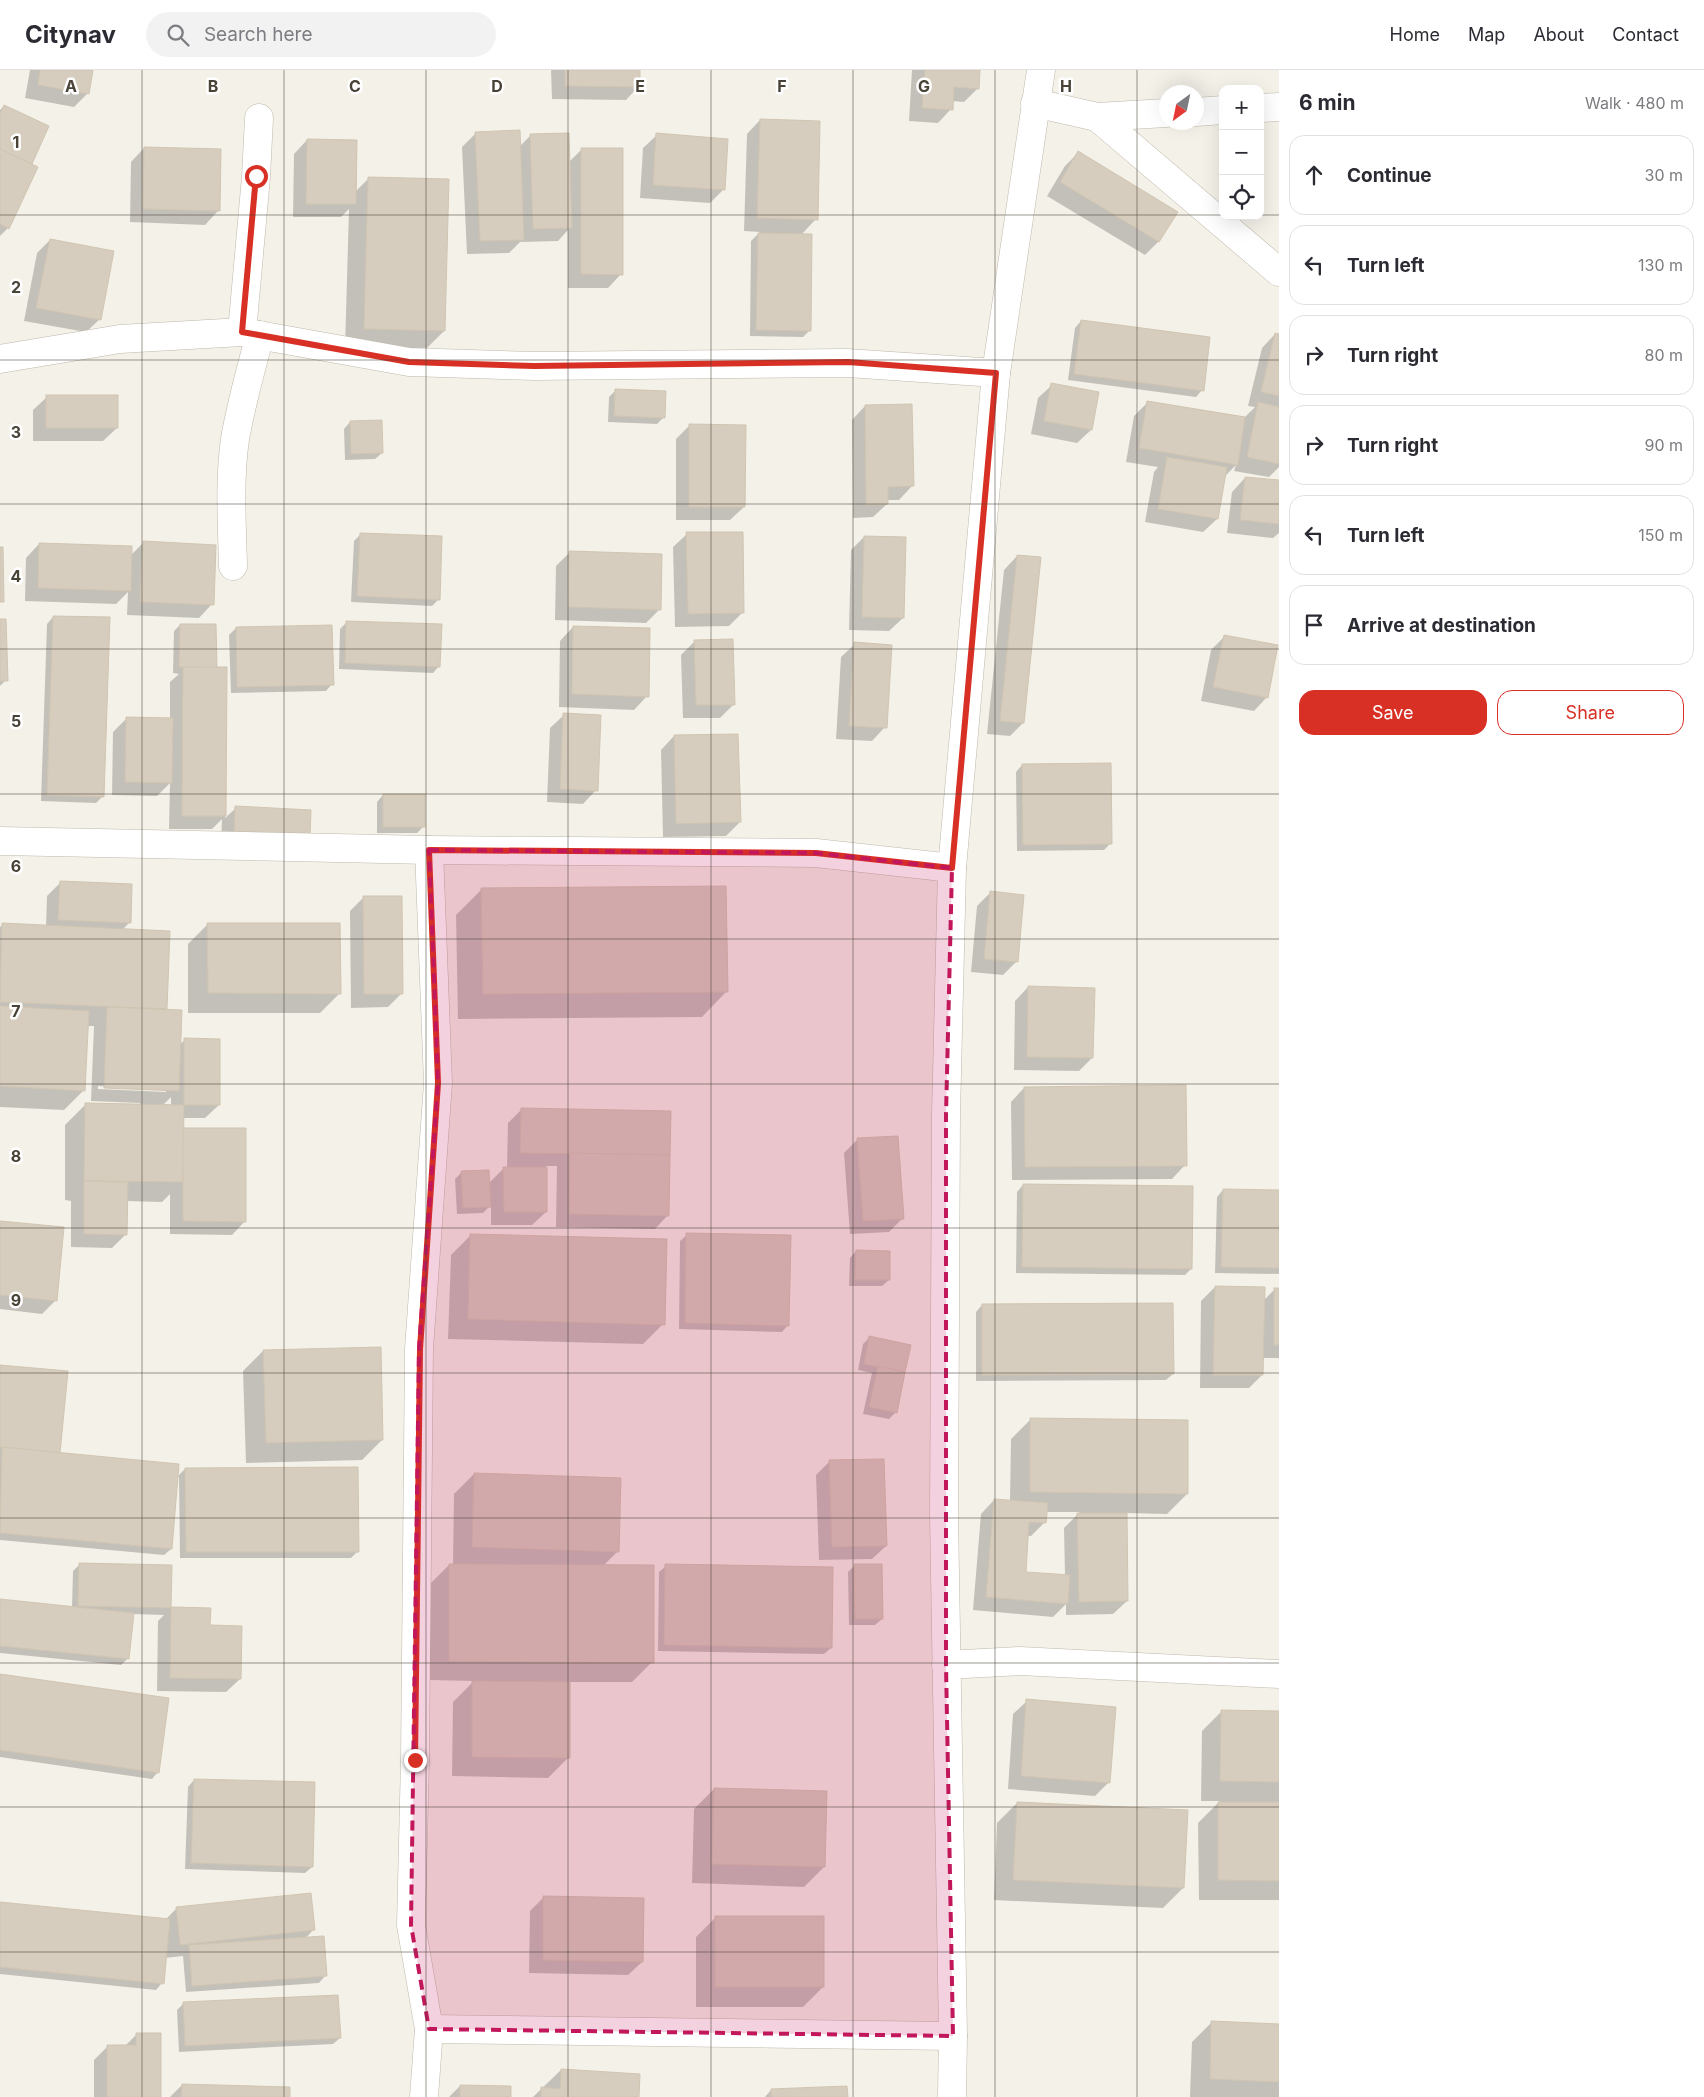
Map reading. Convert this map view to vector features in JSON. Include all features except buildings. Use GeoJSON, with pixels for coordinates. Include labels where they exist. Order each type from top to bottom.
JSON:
{"type":"FeatureCollection","features":[{"type":"Feature","properties":{"kind":"street"},"geometry":{"type":"LineString","coordinates":[[952,2097],[953,2036],[944,1516],[946,1115],[952,868],[996,373],[1041,70]]}},
{"type":"Feature","properties":{"kind":"street"},"geometry":{"type":"LineString","coordinates":[[1036,103],[1097,117],[1159,113]]}},
{"type":"Feature","properties":{"kind":"street"},"geometry":{"type":"LineString","coordinates":[[1264,108],[1279,108]]}},
{"type":"Feature","properties":{"kind":"street"},"geometry":{"type":"LineString","coordinates":[[1204,111],[1219,110]]}},
{"type":"Feature","properties":{"kind":"street"},"geometry":{"type":"LineString","coordinates":[[1097,117],[1279,272]]}},
{"type":"Feature","properties":{"kind":"street"},"geometry":{"type":"LineString","coordinates":[[233,566],[231,493],[235,440],[248,381],[259,118]]}},
{"type":"Feature","properties":{"kind":"street"},"geometry":{"type":"LineString","coordinates":[[0,359],[120,339],[251,334],[409,362],[534,366],[848,362],[996,373]]}},
{"type":"Feature","properties":{"kind":"street"},"geometry":{"type":"LineString","coordinates":[[0,841],[429,850],[816,853],[952,868]]}},
{"type":"Feature","properties":{"kind":"street"},"geometry":{"type":"LineString","coordinates":[[424,2097],[429,2029],[411,1925],[420,1349],[438,1083],[429,850]]}},
{"type":"Feature","properties":{"kind":"street"},"geometry":{"type":"LineString","coordinates":[[946,1665],[1020,1661],[1279,1674]]}},
{"type":"Feature","properties":{"kind":"street"},"geometry":{"type":"LineString","coordinates":[[429,2029],[953,2036]]}},
{"type":"Feature","properties":{"kind":"highlighted area"},"geometry":{"type":"Polygon","coordinates":[[[429,850],[816,853],[952,868],[946,1115],[946,1665],[953,2036],[429,2029],[411,1925],[419,1349],[438,1083],[429,850]]]}},
{"type":"Feature","properties":{"kind":"route"},"geometry":{"type":"LineString","coordinates":[[256,176],[242,332],[409,362],[534,366],[848,362],[996,373],[952,868],[816,853],[429,850],[438,1083],[420,1349],[416,1525],[415,1760]]}}]}
